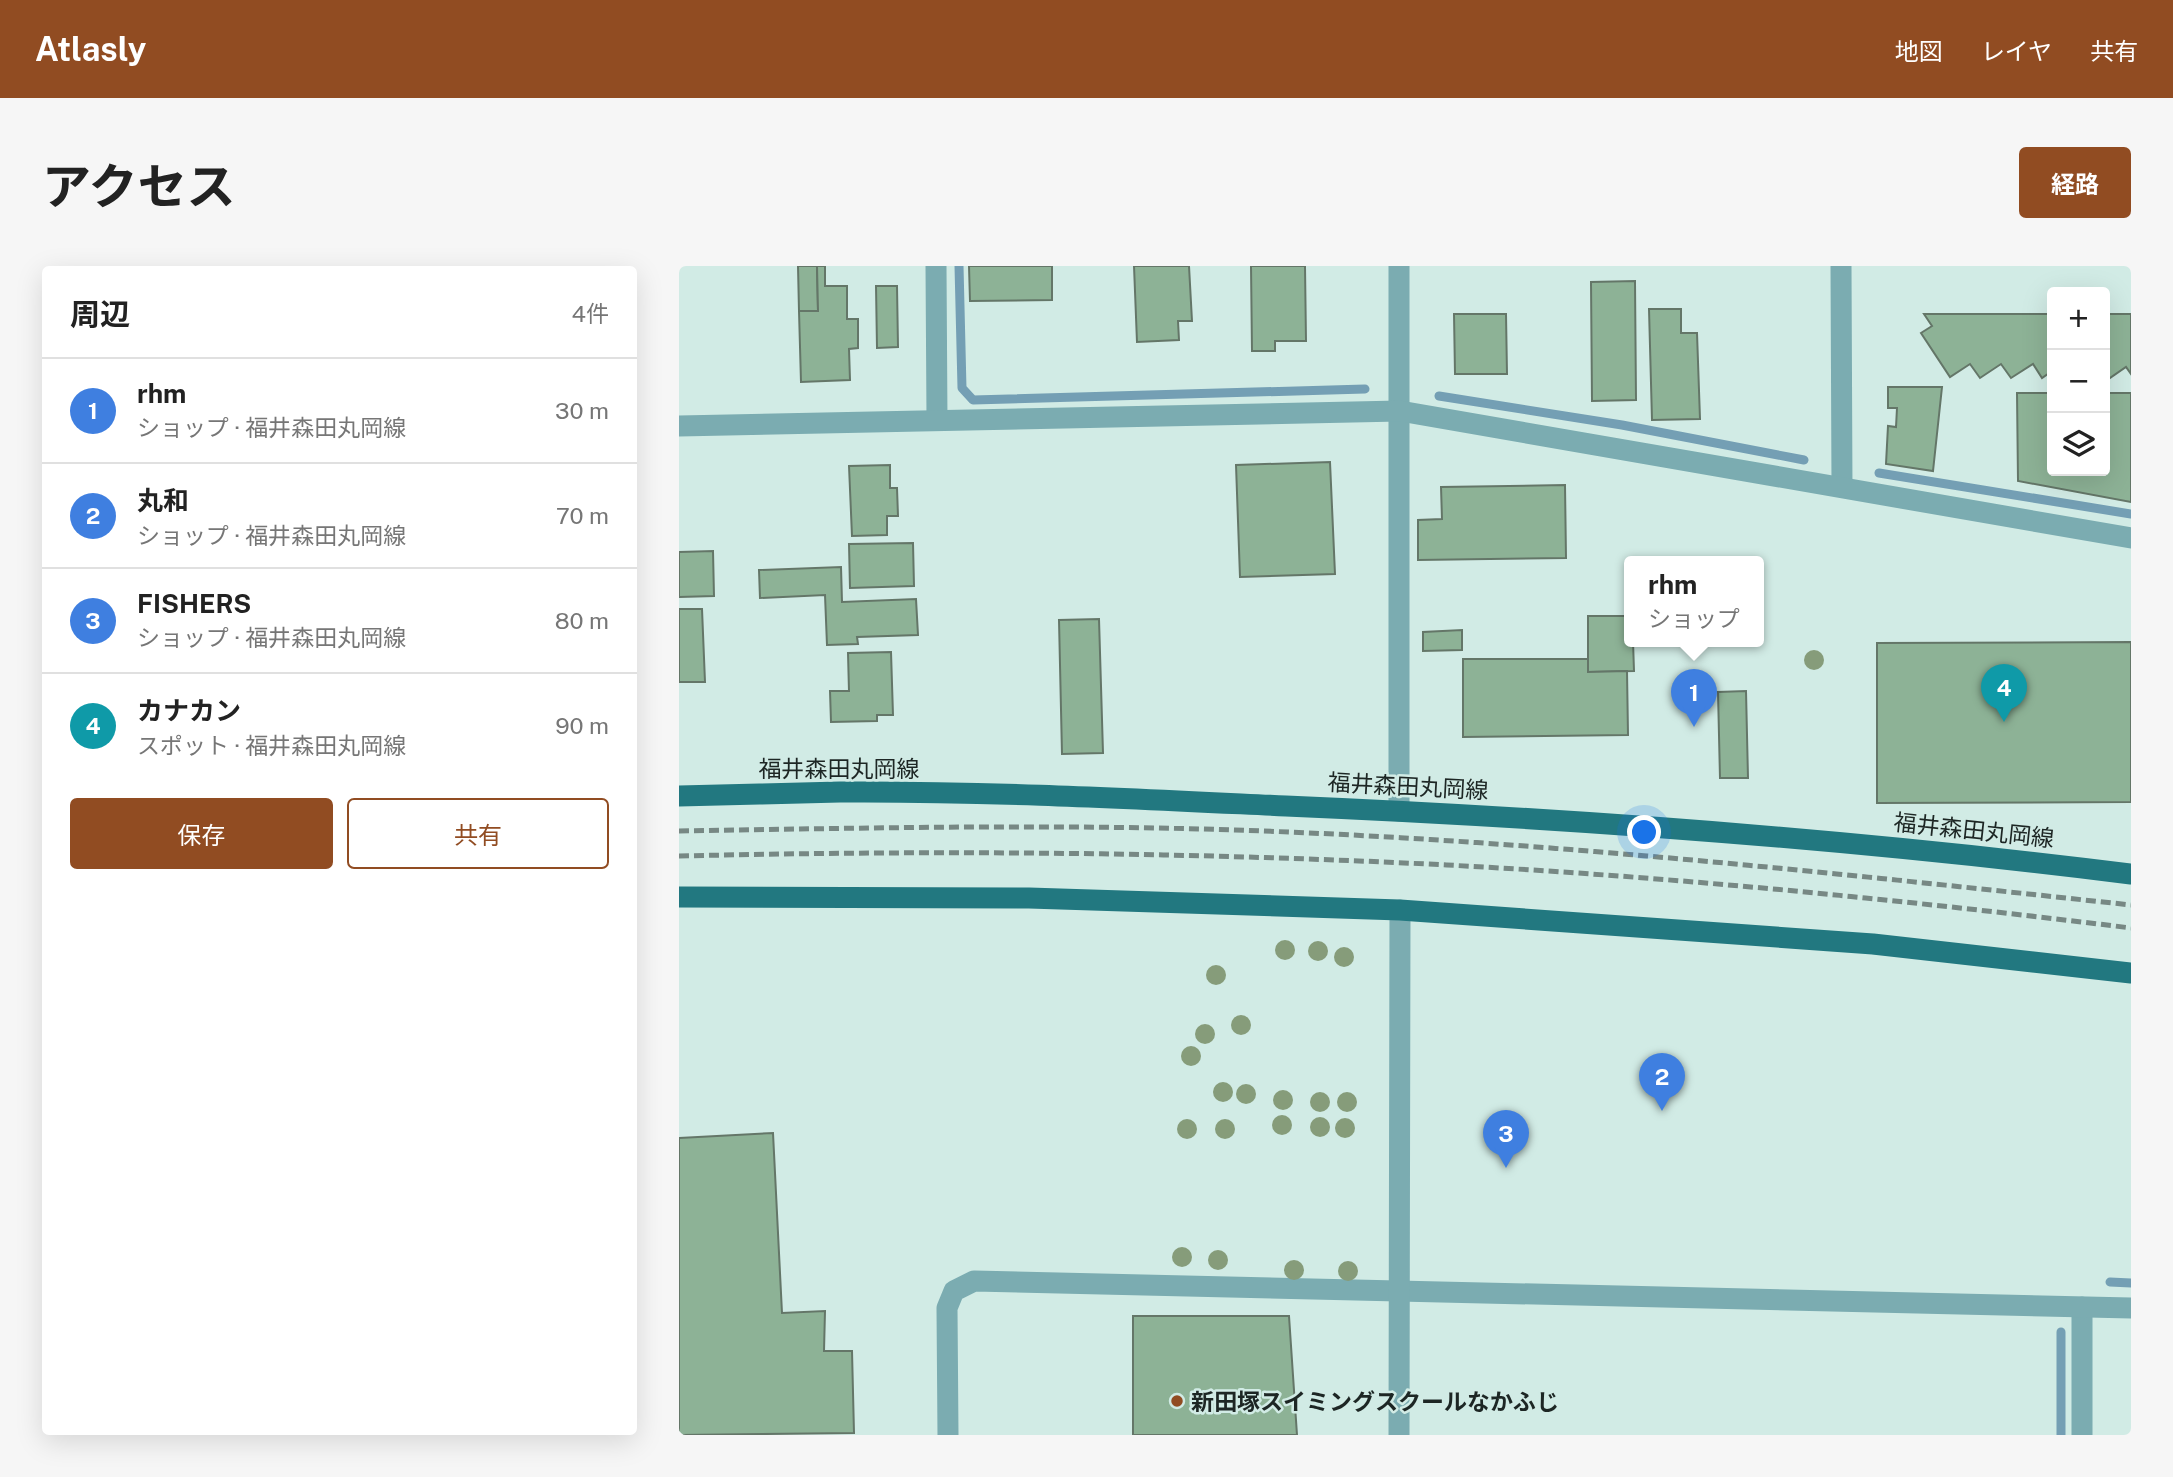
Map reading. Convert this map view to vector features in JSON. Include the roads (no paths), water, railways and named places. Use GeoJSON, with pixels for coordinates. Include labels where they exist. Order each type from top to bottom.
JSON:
{"type":"FeatureCollection","features":[{"type":"Feature","properties":{"kind":"main road","name":"福井森田丸岡線"},"geometry":{"type":"LineString","coordinates":[[679,796],[842,792],[1069,796],[1399,811],[1562,820],[1845,844],[2131,874]]}},
{"type":"Feature","properties":{"kind":"main road"},"geometry":{"type":"LineString","coordinates":[[679,897],[1029,898],[1400,910],[1873,944],[2131,973]]}},
{"type":"Feature","properties":{"kind":"street"},"geometry":{"type":"LineString","coordinates":[[936,266],[937,421]]}},
{"type":"Feature","properties":{"kind":"street"},"geometry":{"type":"LineString","coordinates":[[1399,266],[1399,811]]}},
{"type":"Feature","properties":{"kind":"street"},"geometry":{"type":"LineString","coordinates":[[1841,266],[1842,487]]}},
{"type":"Feature","properties":{"kind":"street"},"geometry":{"type":"LineString","coordinates":[[679,426],[1400,411],[2131,538]]}},
{"type":"Feature","properties":{"kind":"street"},"geometry":{"type":"LineString","coordinates":[[1399,1435],[1400,910]]}},
{"type":"Feature","properties":{"kind":"street"},"geometry":{"type":"LineString","coordinates":[[948,1435],[947,1308],[954,1291],[974,1281],[2131,1308]]}},
{"type":"Feature","properties":{"kind":"street"},"geometry":{"type":"LineString","coordinates":[[2082,1307],[2082,1435]]}},
{"type":"Feature","properties":{"kind":"waterway"},"geometry":{"type":"LineString","coordinates":[[959,266],[962,388],[973,400],[1365,389]]}},
{"type":"Feature","properties":{"kind":"waterway"},"geometry":{"type":"LineString","coordinates":[[1439,396],[1622,425],[1804,460]]}},
{"type":"Feature","properties":{"kind":"waterway"},"geometry":{"type":"LineString","coordinates":[[1879,473],[2131,514]]}},
{"type":"Feature","properties":{"kind":"waterway"},"geometry":{"type":"LineString","coordinates":[[2110,1282],[2131,1283]]}},
{"type":"Feature","properties":{"kind":"waterway"},"geometry":{"type":"LineString","coordinates":[[2061,1332],[2061,1435]]}},
{"type":"Feature","properties":{"kind":"railway"},"geometry":{"type":"LineString","coordinates":[[679,831],[1096,827],[1347,835],[1684,859],[2131,905]]}},
{"type":"Feature","properties":{"kind":"railway"},"geometry":{"type":"LineString","coordinates":[[679,856],[1063,853],[1447,865],[1789,890],[2131,928]]}},
{"type":"Feature","properties":{"kind":"place","name":"カナカン"},"geometry":{"type":"Point","coordinates":[2004,722]}},
{"type":"Feature","properties":{"kind":"place","name":"rhm"},"geometry":{"type":"Point","coordinates":[1694,727]}},
{"type":"Feature","properties":{"kind":"place","name":"丸和"},"geometry":{"type":"Point","coordinates":[1662,1111]}},
{"type":"Feature","properties":{"kind":"place","name":"FISHERS"},"geometry":{"type":"Point","coordinates":[1506,1168]}},
{"type":"Feature","properties":{"kind":"place","name":"新田塚スイミングスクールなかふじ"},"geometry":{"type":"Point","coordinates":[1177,1401]}}]}
